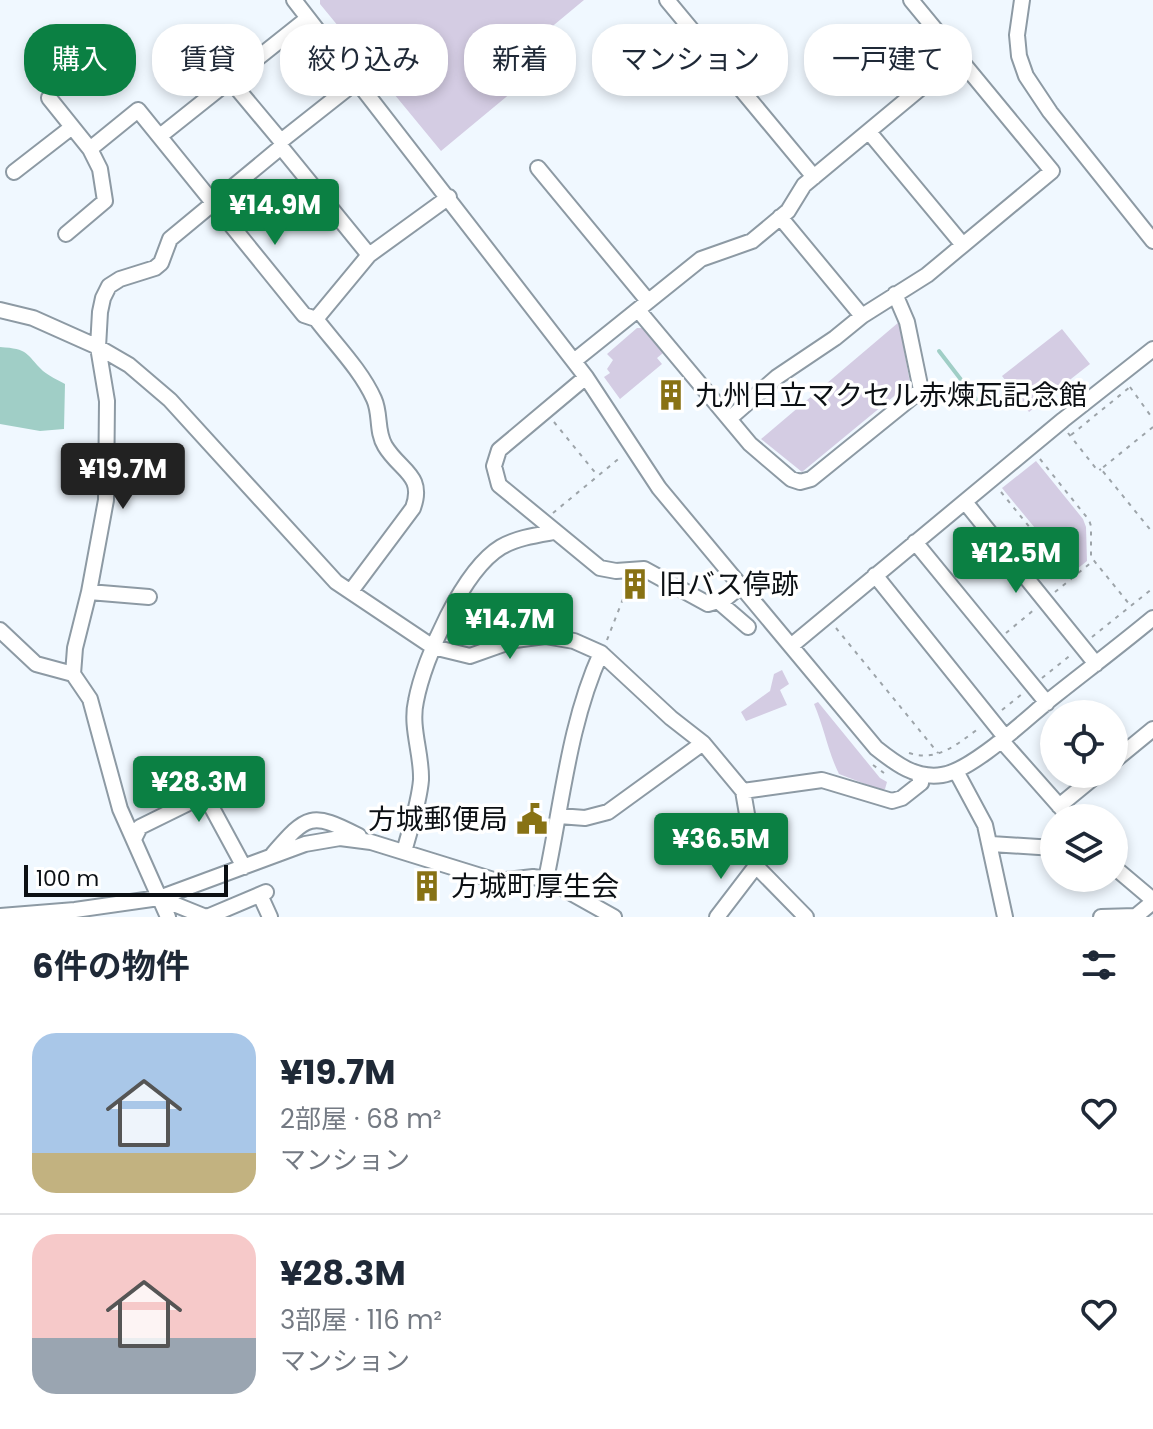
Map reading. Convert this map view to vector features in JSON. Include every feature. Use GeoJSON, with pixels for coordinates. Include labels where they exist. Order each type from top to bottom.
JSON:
{"type":"FeatureCollection","features":[{"type":"Feature","properties":{"kind":"street"},"geometry":{"type":"LineString","coordinates":[[294,0],[313,24]]}},
{"type":"Feature","properties":{"kind":"street"},"geometry":{"type":"LineString","coordinates":[[667,0],[814,177]]}},
{"type":"Feature","properties":{"kind":"street"},"geometry":{"type":"LineString","coordinates":[[1022,0],[1017,35],[1019,56],[1026,76],[1050,112],[1153,241]]}},
{"type":"Feature","properties":{"kind":"street"},"geometry":{"type":"LineString","coordinates":[[919,3],[934,24]]}},
{"type":"Feature","properties":{"kind":"street"},"geometry":{"type":"LineString","coordinates":[[264,53],[308,18]]}},
{"type":"Feature","properties":{"kind":"street"},"geometry":{"type":"LineString","coordinates":[[729,419],[777,377],[862,316],[927,275],[1052,171],[972,74]]}},
{"type":"Feature","properties":{"kind":"street"},"geometry":{"type":"LineString","coordinates":[[160,136],[210,96]]}},
{"type":"Feature","properties":{"kind":"street"},"geometry":{"type":"LineString","coordinates":[[243,96],[369,255]]}},
{"type":"Feature","properties":{"kind":"street"},"geometry":{"type":"LineString","coordinates":[[168,917],[120,809],[90,699],[73,674],[75,648],[106,500],[107,401],[98,347],[103,298],[109,286],[120,279],[155,268],[161,263],[170,239],[339,96]]}},
{"type":"Feature","properties":{"kind":"street"},"geometry":{"type":"LineString","coordinates":[[369,96],[586,377],[659,488],[876,748],[919,776],[945,775],[956,771],[1040,709]]}},
{"type":"Feature","properties":{"kind":"street"},"geometry":{"type":"LineString","coordinates":[[574,361],[701,259],[752,241],[788,211],[804,185],[912,96]]}},
{"type":"Feature","properties":{"kind":"street"},"geometry":{"type":"LineString","coordinates":[[49,98],[90,149],[100,169],[105,201],[66,234]]}},
{"type":"Feature","properties":{"kind":"street"},"geometry":{"type":"LineString","coordinates":[[90,149],[138,110],[304,315],[316,319],[369,389],[376,404],[382,440],[416,483],[418,493],[413,508],[351,591]]}},
{"type":"Feature","properties":{"kind":"street"},"geometry":{"type":"LineString","coordinates":[[14,172],[72,127]]}},
{"type":"Feature","properties":{"kind":"street"},"geometry":{"type":"LineString","coordinates":[[869,132],[963,245]]}},
{"type":"Feature","properties":{"kind":"street"},"geometry":{"type":"LineString","coordinates":[[538,168],[729,419],[750,444],[791,479],[800,482],[811,479],[921,390],[907,322],[895,294]]}},
{"type":"Feature","properties":{"kind":"street"},"geometry":{"type":"LineString","coordinates":[[316,319],[369,255],[449,197]]}},
{"type":"Feature","properties":{"kind":"street"},"geometry":{"type":"LineString","coordinates":[[780,217],[862,316]]}},
{"type":"Feature","properties":{"kind":"street"},"geometry":{"type":"LineString","coordinates":[[0,310],[33,318],[98,347],[129,365],[170,400],[336,582],[433,647],[470,656],[515,640],[545,636],[574,641],[601,653],[671,718],[703,743],[743,791],[756,866],[806,917]]}},
{"type":"Feature","properties":{"kind":"street"},"geometry":{"type":"LineString","coordinates":[[791,646],[1153,349]]}},
{"type":"Feature","properties":{"kind":"street"},"geometry":{"type":"LineString","coordinates":[[586,377],[499,450],[494,466],[499,485],[600,568],[644,569],[708,604],[719,602],[741,586]]}},
{"type":"Feature","properties":{"kind":"street"},"geometry":{"type":"LineString","coordinates":[[965,502],[1096,664]]}},
{"type":"Feature","properties":{"kind":"street"},"geometry":{"type":"LineString","coordinates":[[404,852],[421,778],[415,701],[433,647],[465,584],[478,566],[498,548],[554,532]]}},
{"type":"Feature","properties":{"kind":"street"},"geometry":{"type":"LineString","coordinates":[[915,542],[1045,700]]}},
{"type":"Feature","properties":{"kind":"street"},"geometry":{"type":"LineString","coordinates":[[875,575],[1057,804]]}},
{"type":"Feature","properties":{"kind":"street"},"geometry":{"type":"LineString","coordinates":[[89,592],[149,597]]}},
{"type":"Feature","properties":{"kind":"street"},"geometry":{"type":"LineString","coordinates":[[719,602],[748,627]]}},
{"type":"Feature","properties":{"kind":"street"},"geometry":{"type":"LineString","coordinates":[[1051,700],[1153,618]]}},
{"type":"Feature","properties":{"kind":"street"},"geometry":{"type":"LineString","coordinates":[[0,630],[36,664],[73,674]]}},
{"type":"Feature","properties":{"kind":"street"},"geometry":{"type":"LineString","coordinates":[[546,879],[588,683],[601,653]]}},
{"type":"Feature","properties":{"kind":"street"},"geometry":{"type":"LineString","coordinates":[[1128,750],[1153,729]]}},
{"type":"Feature","properties":{"kind":"street"},"geometry":{"type":"LineString","coordinates":[[559,816],[585,818],[608,812],[703,743]]}},
{"type":"Feature","properties":{"kind":"street"},"geometry":{"type":"LineString","coordinates":[[956,771],[979,811],[991,844],[1005,917]]}},
{"type":"Feature","properties":{"kind":"street"},"geometry":{"type":"LineString","coordinates":[[743,791],[822,780],[892,801],[902,798],[921,783],[919,776]]}},
{"type":"Feature","properties":{"kind":"street"},"geometry":{"type":"LineString","coordinates":[[1061,804],[1081,788]]}},
{"type":"Feature","properties":{"kind":"street"},"geometry":{"type":"LineString","coordinates":[[134,839],[140,827],[205,795],[244,867]]}},
{"type":"Feature","properties":{"kind":"street"},"geometry":{"type":"LineString","coordinates":[[270,857],[300,825],[316,820],[333,823],[371,842]]}},
{"type":"Feature","properties":{"kind":"street"},"geometry":{"type":"LineString","coordinates":[[0,916],[89,909],[159,898],[323,839],[349,838],[497,881],[533,877],[546,879],[614,917]]}},
{"type":"Feature","properties":{"kind":"street"},"geometry":{"type":"LineString","coordinates":[[991,844],[1040,847]]}},
{"type":"Feature","properties":{"kind":"street"},"geometry":{"type":"LineString","coordinates":[[717,917],[756,866]]}},
{"type":"Feature","properties":{"kind":"street"},"geometry":{"type":"LineString","coordinates":[[1101,917],[1136,916],[1153,901],[1128,879]]}},
{"type":"Feature","properties":{"kind":"street"},"geometry":{"type":"LineString","coordinates":[[159,898],[206,917],[263,893],[270,917]]}},
{"type":"Feature","properties":{"kind":"path"},"geometry":{"type":"LineString","coordinates":[[1120,373],[1153,419]]}},
{"type":"Feature","properties":{"kind":"path"},"geometry":{"type":"LineString","coordinates":[[1070,435],[1130,387]]}},
{"type":"Feature","properties":{"kind":"path"},"geometry":{"type":"LineString","coordinates":[[562,414],[553,421],[598,476]]}},
{"type":"Feature","properties":{"kind":"path"},"geometry":{"type":"LineString","coordinates":[[1153,427],[1101,469],[1153,533]]}},
{"type":"Feature","properties":{"kind":"path"},"geometry":{"type":"LineString","coordinates":[[549,516],[624,454]]}},
{"type":"Feature","properties":{"kind":"path"},"geometry":{"type":"LineString","coordinates":[[1037,456],[1086,515],[1091,526],[1091,557],[1131,606]]}},
{"type":"Feature","properties":{"kind":"path"},"geometry":{"type":"LineString","coordinates":[[997,487],[1071,578]]}},
{"type":"Feature","properties":{"kind":"path"},"geometry":{"type":"LineString","coordinates":[[601,653],[628,593],[630,569]]}},
{"type":"Feature","properties":{"kind":"shaded area"},"geometry":{"type":"Polygon","coordinates":[[[320,0],[584,0],[555,24],[464,24],[464,96],[507,96],[441,151],[396,96],[448,96],[448,24],[336,24],[320,0]]]}},
{"type":"Feature","properties":{"kind":"shaded area"},"geometry":{"type":"Polygon","coordinates":[[[899,322],[910,383],[802,472],[761,439],[899,322]]]}},
{"type":"Feature","properties":{"kind":"shaded area"},"geometry":{"type":"Polygon","coordinates":[[[637,328],[642,328],[663,353],[657,358],[662,364],[620,399],[604,377],[610,373],[607,369],[613,360],[607,354],[637,328]]]}},
{"type":"Feature","properties":{"kind":"shaded area"},"geometry":{"type":"Polygon","coordinates":[[[1062,329],[1090,364],[1029,412],[1002,376],[1062,329]]]}},
{"type":"Feature","properties":{"kind":"shaded area"},"geometry":{"type":"Polygon","coordinates":[[[0,347],[26,353],[43,371],[65,384],[64,429],[40,431],[0,424],[0,347]]]}},
{"type":"Feature","properties":{"kind":"shaded area"},"geometry":{"type":"Polygon","coordinates":[[[1036,461],[1083,519],[1086,527],[1087,561],[1072,573],[1002,488],[1036,461]]]}},
{"type":"Feature","properties":{"kind":"shaded area"},"geometry":{"type":"Polygon","coordinates":[[[782,670],[789,684],[780,690],[787,705],[746,721],[741,712],[770,691],[774,674],[782,670]]]}},
{"type":"Feature","properties":{"kind":"shaded area"},"geometry":{"type":"Polygon","coordinates":[[[818,702],[880,778],[887,782],[885,789],[839,774],[814,704],[818,702]]]}},
{"type":"Feature","properties":{"kind":"waterway"},"geometry":{"type":"LineString","coordinates":[[939,351],[982,407]]}},
{"type":"Feature","properties":{"kind":"place","name":"九州日立マクセル赤煉瓦記念館"},"geometry":{"type":"Point","coordinates":[671,395]}},
{"type":"Feature","properties":{"kind":"place","name":"旧バス停跡"},"geometry":{"type":"Point","coordinates":[635,584]}},
{"type":"Feature","properties":{"kind":"place","name":"方城郵便局"},"geometry":{"type":"Point","coordinates":[532,819]}},
{"type":"Feature","properties":{"kind":"place","name":"方城町厚生会"},"geometry":{"type":"Point","coordinates":[427,886]}}]}
